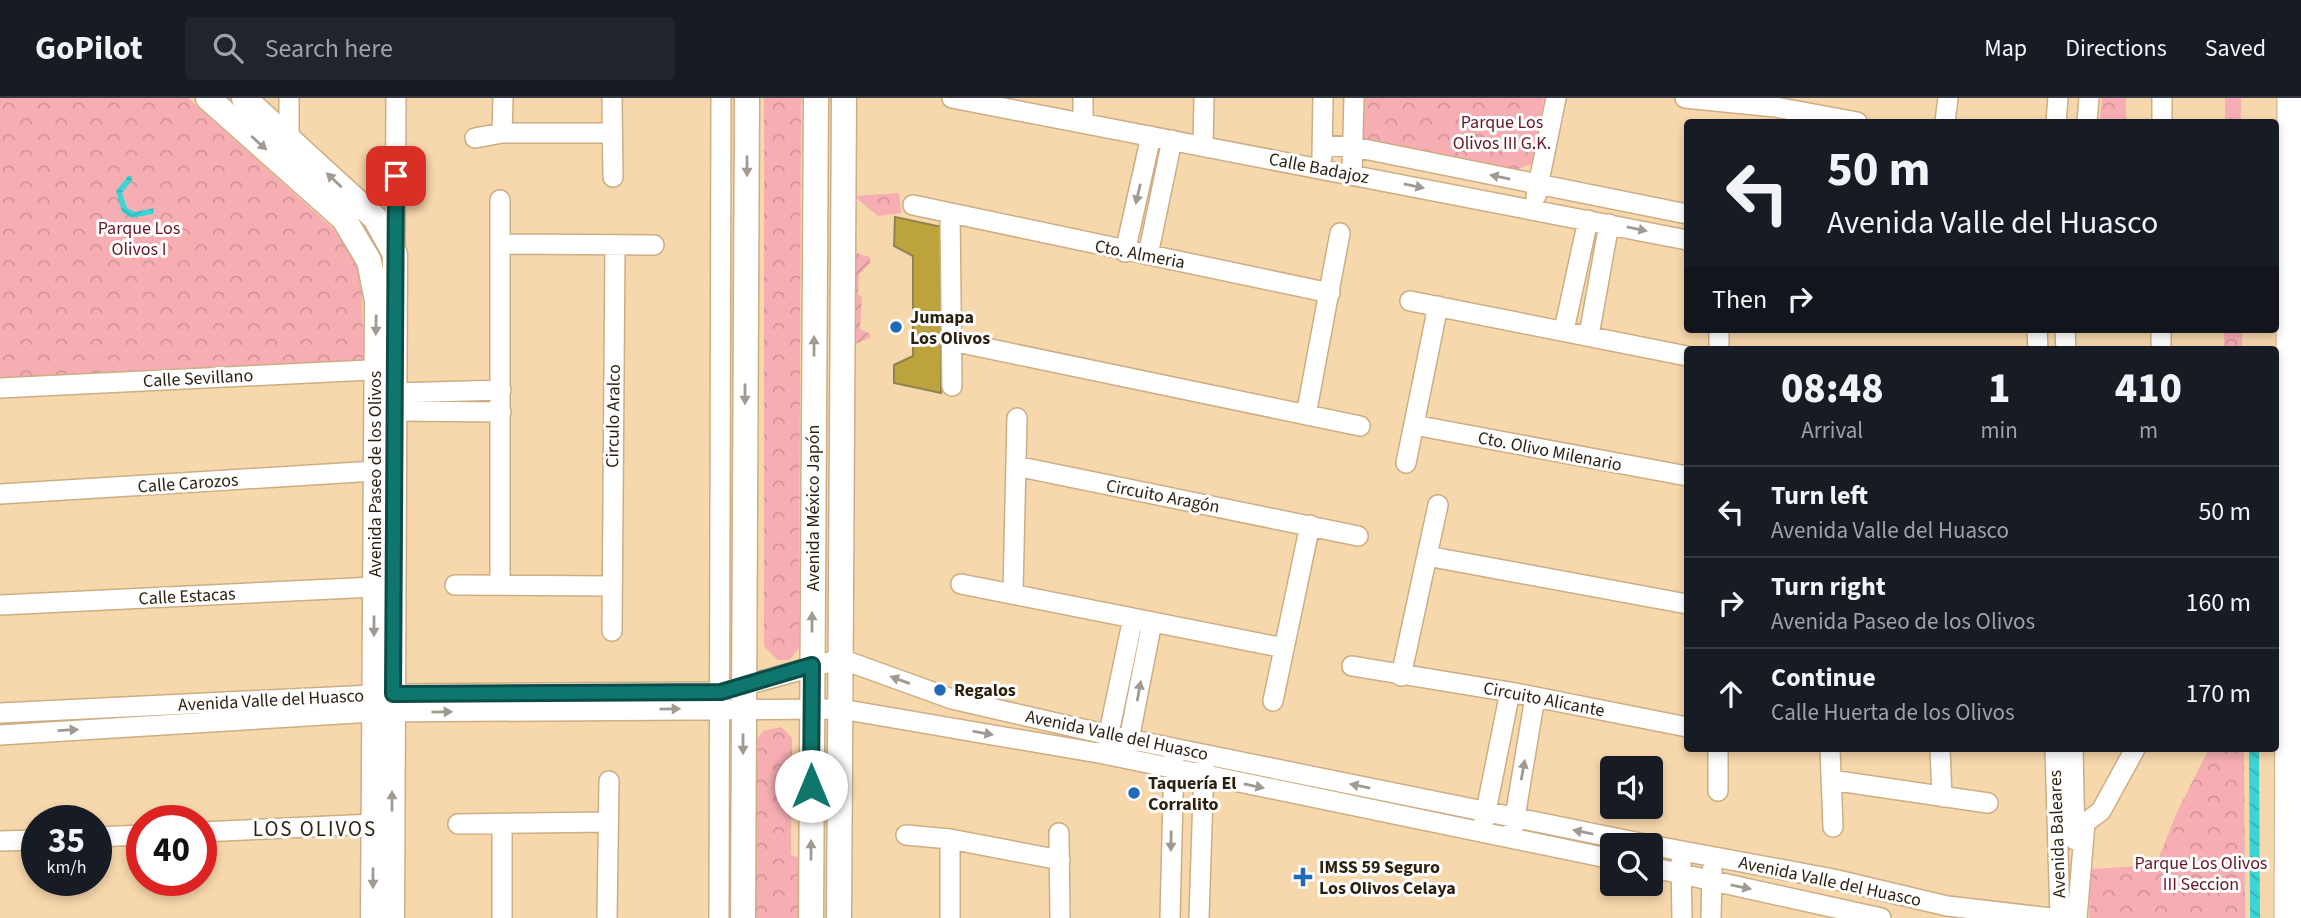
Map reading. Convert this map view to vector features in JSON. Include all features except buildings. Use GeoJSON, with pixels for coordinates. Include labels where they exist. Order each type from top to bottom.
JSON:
{"type":"FeatureCollection","features":[{"type":"Feature","properties":{"kind":"highway"},"geometry":{"type":"LineString","coordinates":[[2293,918],[2296,98]]}},
{"type":"Feature","properties":{"kind":"street","name":"Avenida Paseo de los Olivos"},"geometry":{"type":"LineString","coordinates":[[208,98],[344,219],[369,261],[386,369],[396,402],[383,703],[372,824],[373,918]]}},
{"type":"Feature","properties":{"kind":"street","name":"Avenida Paseo de los Olivos"},"geometry":{"type":"LineString","coordinates":[[244,98],[375,218],[395,254],[375,471],[374,587],[383,703],[391,918]]}},
{"type":"Feature","properties":{"kind":"street"},"geometry":{"type":"LineString","coordinates":[[289,98],[289,137]]}},
{"type":"Feature","properties":{"kind":"street"},"geometry":{"type":"LineString","coordinates":[[395,254],[396,98]]}},
{"type":"Feature","properties":{"kind":"street"},"geometry":{"type":"LineString","coordinates":[[502,133],[503,98]]}},
{"type":"Feature","properties":{"kind":"street"},"geometry":{"type":"LineString","coordinates":[[611,98],[613,177]]}},
{"type":"Feature","properties":{"kind":"street"},"geometry":{"type":"LineString","coordinates":[[721,98],[732,699],[743,918]]}},
{"type":"Feature","properties":{"kind":"street"},"geometry":{"type":"LineString","coordinates":[[719,918],[732,699],[747,98]]}},
{"type":"Feature","properties":{"kind":"street","name":"Calle Badajoz"},"geometry":{"type":"LineString","coordinates":[[956,98],[1684,239]]}},
{"type":"Feature","properties":{"kind":"street"},"geometry":{"type":"LineString","coordinates":[[1083,98],[1083,123]]}},
{"type":"Feature","properties":{"kind":"street"},"geometry":{"type":"LineString","coordinates":[[1203,146],[1204,98]]}},
{"type":"Feature","properties":{"kind":"street"},"geometry":{"type":"LineString","coordinates":[[1322,169],[1323,98]]}},
{"type":"Feature","properties":{"kind":"street"},"geometry":{"type":"LineString","coordinates":[[1352,174],[1354,98]]}},
{"type":"Feature","properties":{"kind":"street"},"geometry":{"type":"LineString","coordinates":[[1533,209],[1556,98]]}},
{"type":"Feature","properties":{"kind":"street"},"geometry":{"type":"LineString","coordinates":[[1685,98],[1773,115],[1822,119]]}},
{"type":"Feature","properties":{"kind":"street"},"geometry":{"type":"LineString","coordinates":[[1945,119],[1948,98]]}},
{"type":"Feature","properties":{"kind":"street"},"geometry":{"type":"LineString","coordinates":[[2056,119],[2058,98]]}},
{"type":"Feature","properties":{"kind":"street"},"geometry":{"type":"LineString","coordinates":[[2087,119],[2089,98]]}},
{"type":"Feature","properties":{"kind":"street"},"geometry":{"type":"LineString","coordinates":[[2162,98],[2162,119]]}},
{"type":"Feature","properties":{"kind":"street"},"geometry":{"type":"LineString","coordinates":[[816,106],[844,106]]}},
{"type":"Feature","properties":{"kind":"street","name":"Avenida México Japón"},"geometry":{"type":"LineString","coordinates":[[811,918],[816,106]]}},
{"type":"Feature","properties":{"kind":"street","name":"Avenida México Japón"},"geometry":{"type":"LineString","coordinates":[[839,918],[844,106]]}},
{"type":"Feature","properties":{"kind":"street"},"geometry":{"type":"LineString","coordinates":[[475,138],[502,133],[611,133]]}},
{"type":"Feature","properties":{"kind":"street"},"geometry":{"type":"LineString","coordinates":[[1125,252],[1151,136]]}},
{"type":"Feature","properties":{"kind":"street"},"geometry":{"type":"LineString","coordinates":[[1148,255],[1172,140]]}},
{"type":"Feature","properties":{"kind":"street","name":"Calle Badajoz"},"geometry":{"type":"LineString","coordinates":[[1322,145],[1354,147],[1684,213]]}},
{"type":"Feature","properties":{"kind":"street"},"geometry":{"type":"LineString","coordinates":[[500,200],[500,585]]}},
{"type":"Feature","properties":{"kind":"street","name":"Cto. Almeria"},"geometry":{"type":"LineString","coordinates":[[913,205],[1125,252],[1330,293]]}},
{"type":"Feature","properties":{"kind":"street"},"geometry":{"type":"LineString","coordinates":[[950,213],[952,386]]}},
{"type":"Feature","properties":{"kind":"street"},"geometry":{"type":"LineString","coordinates":[[1563,330],[1588,220]]}},
{"type":"Feature","properties":{"kind":"street"},"geometry":{"type":"LineString","coordinates":[[1589,335],[1609,224]]}},
{"type":"Feature","properties":{"kind":"street"},"geometry":{"type":"LineString","coordinates":[[1306,415],[1340,233]]}},
{"type":"Feature","properties":{"kind":"street"},"geometry":{"type":"LineString","coordinates":[[500,244],[654,245]]}},
{"type":"Feature","properties":{"kind":"street","name":"Circulo Aralco"},"geometry":{"type":"LineString","coordinates":[[612,631],[615,245]]}},
{"type":"Feature","properties":{"kind":"street"},"geometry":{"type":"LineString","coordinates":[[1410,301],[1684,355]]}},
{"type":"Feature","properties":{"kind":"street"},"geometry":{"type":"LineString","coordinates":[[1406,463],[1438,306]]}},
{"type":"Feature","properties":{"kind":"street"},"geometry":{"type":"LineString","coordinates":[[952,341],[1360,426]]}},
{"type":"Feature","properties":{"kind":"street","name":"Calle Sevillano"},"geometry":{"type":"LineString","coordinates":[[0,388],[386,369]]}},
{"type":"Feature","properties":{"kind":"street"},"geometry":{"type":"LineString","coordinates":[[396,402],[501,390]]}},
{"type":"Feature","properties":{"kind":"street"},"geometry":{"type":"LineString","coordinates":[[814,391],[842,392]]}},
{"type":"Feature","properties":{"kind":"street"},"geometry":{"type":"LineString","coordinates":[[396,402],[501,412]]}},
{"type":"Feature","properties":{"kind":"street"},"geometry":{"type":"LineString","coordinates":[[1013,592],[1017,418]]}},
{"type":"Feature","properties":{"kind":"street","name":"Cto. Olivo Milenario"},"geometry":{"type":"LineString","coordinates":[[1413,425],[1684,475]]}},
{"type":"Feature","properties":{"kind":"street","name":"Circuito Aragón"},"geometry":{"type":"LineString","coordinates":[[1016,466],[1358,536]]}},
{"type":"Feature","properties":{"kind":"street","name":"Calle Carozos"},"geometry":{"type":"LineString","coordinates":[[0,494],[375,471]]}},
{"type":"Feature","properties":{"kind":"street"},"geometry":{"type":"LineString","coordinates":[[1401,676],[1438,505]]}},
{"type":"Feature","properties":{"kind":"street"},"geometry":{"type":"LineString","coordinates":[[1273,701],[1310,525]]}},
{"type":"Feature","properties":{"kind":"street"},"geometry":{"type":"LineString","coordinates":[[1427,556],[1684,603]]}},
{"type":"Feature","properties":{"kind":"street"},"geometry":{"type":"LineString","coordinates":[[961,584],[1013,592],[1284,648]]}},
{"type":"Feature","properties":{"kind":"street"},"geometry":{"type":"LineString","coordinates":[[455,585],[611,586]]}},
{"type":"Feature","properties":{"kind":"street","name":"Calle Estacas"},"geometry":{"type":"LineString","coordinates":[[0,605],[374,587]]}},
{"type":"Feature","properties":{"kind":"street"},"geometry":{"type":"LineString","coordinates":[[1106,744],[1143,620]]}},
{"type":"Feature","properties":{"kind":"street"},"geometry":{"type":"LineString","coordinates":[[1128,749],[1143,620]]}},
{"type":"Feature","properties":{"kind":"street","name":"Avenida Valle del Huasco"},"geometry":{"type":"LineString","coordinates":[[732,699],[812,665],[841,659],[952,699],[1106,744],[1174,758],[1206,755],[1513,828],[1600,855]]}},
{"type":"Feature","properties":{"kind":"street","name":"Circuito Alicante"},"geometry":{"type":"LineString","coordinates":[[1352,666],[1510,692],[1684,726]]}},
{"type":"Feature","properties":{"kind":"street"},"geometry":{"type":"LineString","coordinates":[[1484,821],[1510,692]]}},
{"type":"Feature","properties":{"kind":"street"},"geometry":{"type":"LineString","coordinates":[[1513,828],[1535,697]]}},
{"type":"Feature","properties":{"kind":"street","name":"Avenida Valle del Huasco"},"geometry":{"type":"LineString","coordinates":[[0,713],[383,703],[732,699],[841,709],[1106,744]]}},
{"type":"Feature","properties":{"kind":"street","name":"Avenida Valle del Huasco"},"geometry":{"type":"LineString","coordinates":[[0,735],[383,703]]}},
{"type":"Feature","properties":{"kind":"street"},"geometry":{"type":"LineString","coordinates":[[1718,752],[1718,790]]}},
{"type":"Feature","properties":{"kind":"street"},"geometry":{"type":"LineString","coordinates":[[1830,752],[1833,827]]}},
{"type":"Feature","properties":{"kind":"street"},"geometry":{"type":"LineString","coordinates":[[1940,752],[1942,797]]}},
{"type":"Feature","properties":{"kind":"street","name":"Avenida Baleares"},"geometry":{"type":"LineString","coordinates":[[2055,752],[2060,918]]}},
{"type":"Feature","properties":{"kind":"street","name":"Avenida Baleares"},"geometry":{"type":"LineString","coordinates":[[2073,752],[2077,918]]}},
{"type":"Feature","properties":{"kind":"street"},"geometry":{"type":"LineString","coordinates":[[1199,918],[1202,776],[1206,755]]}},
{"type":"Feature","properties":{"kind":"street"},"geometry":{"type":"LineString","coordinates":[[2077,918],[2085,823],[2101,811],[2131,755]]}},
{"type":"Feature","properties":{"kind":"street"},"geometry":{"type":"LineString","coordinates":[[1170,918],[1174,758]]}},
{"type":"Feature","properties":{"kind":"street","name":"Avenida Valle del Huasco"},"geometry":{"type":"LineString","coordinates":[[1174,758],[1202,776],[1484,821]]}},
{"type":"Feature","properties":{"kind":"street"},"geometry":{"type":"LineString","coordinates":[[1830,780],[1988,803]]}},
{"type":"Feature","properties":{"kind":"street"},"geometry":{"type":"LineString","coordinates":[[607,918],[609,781]]}},
{"type":"Feature","properties":{"kind":"street"},"geometry":{"type":"LineString","coordinates":[[458,824],[608,822]]}},
{"type":"Feature","properties":{"kind":"street"},"geometry":{"type":"LineString","coordinates":[[217,831],[372,824]]}},
{"type":"Feature","properties":{"kind":"street"},"geometry":{"type":"LineString","coordinates":[[502,825],[502,918]]}},
{"type":"Feature","properties":{"kind":"street","name":"Avenida Valle del Huasco"},"geometry":{"type":"LineString","coordinates":[[1513,828],[1600,839]]}},
{"type":"Feature","properties":{"kind":"street"},"geometry":{"type":"LineString","coordinates":[[1059,833],[1060,918]]}},
{"type":"Feature","properties":{"kind":"street"},"geometry":{"type":"LineString","coordinates":[[906,835],[950,839],[1060,860]]}},
{"type":"Feature","properties":{"kind":"street"},"geometry":{"type":"LineString","coordinates":[[950,839],[950,918]]}},
{"type":"Feature","properties":{"kind":"street"},"geometry":{"type":"LineString","coordinates":[[0,841],[21,840]]}},
{"type":"Feature","properties":{"kind":"street","name":"Avenida Valle del Huasco"},"geometry":{"type":"LineString","coordinates":[[1663,848],[1833,879],[1947,912],[2052,918]]}},
{"type":"Feature","properties":{"kind":"street"},"geometry":{"type":"LineString","coordinates":[[1681,851],[1682,918]]}},
{"type":"Feature","properties":{"kind":"street"},"geometry":{"type":"LineString","coordinates":[[1711,918],[1712,858]]}},
{"type":"Feature","properties":{"kind":"street","name":"Avenida Valle del Huasco"},"geometry":{"type":"LineString","coordinates":[[1663,870],[1833,912],[1881,918]]}},
{"type":"Feature","properties":{"kind":"street"},"geometry":{"type":"LineString","coordinates":[[1833,879],[1833,912]]}},
{"type":"Feature","properties":{"kind":"green space","name":"Parque Los Olivos I"},"geometry":{"type":"Polygon","coordinates":[[[0,98],[188,98],[346,240],[361,275],[364,366],[0,383],[0,98]]]}},
{"type":"Feature","properties":{"kind":"green space"},"geometry":{"type":"Polygon","coordinates":[[[764,98],[801,98],[799,648],[789,660],[777,660],[764,646],[764,98]]]}},
{"type":"Feature","properties":{"kind":"green space","name":"Parque Los Olivos III G.K."},"geometry":{"type":"Polygon","coordinates":[[[1363,98],[1544,98],[1533,163],[1516,170],[1363,138],[1363,98]]]}},
{"type":"Feature","properties":{"kind":"green space"},"geometry":{"type":"Polygon","coordinates":[[[2102,98],[2126,98],[2126,119],[2100,118],[2102,98]]]}},
{"type":"Feature","properties":{"kind":"green space"},"geometry":{"type":"Polygon","coordinates":[[[2225,98],[2241,98],[2241,119],[2225,119],[2225,98]]]}},
{"type":"Feature","properties":{"kind":"green space"},"geometry":{"type":"Polygon","coordinates":[[[899,193],[901,213],[878,216],[854,196],[899,193]]]}},
{"type":"Feature","properties":{"kind":"green space"},"geometry":{"type":"Polygon","coordinates":[[[856,253],[870,257],[870,263],[859,274],[858,294],[862,297],[860,329],[870,334],[870,338],[855,344],[856,253]]]}},
{"type":"Feature","properties":{"kind":"green space"},"geometry":{"type":"Polygon","coordinates":[[[2224,333],[2242,333],[2242,346],[2224,346],[2224,333]]]}},
{"type":"Feature","properties":{"kind":"green space"},"geometry":{"type":"Polygon","coordinates":[[[781,727],[792,738],[791,855],[800,858],[800,918],[752,918],[752,746],[763,731],[781,727]]]}},
{"type":"Feature","properties":{"kind":"green space","name":"Parque Los Olivos III Seccion"},"geometry":{"type":"Polygon","coordinates":[[[2207,752],[2244,752],[2245,918],[2089,918],[2091,869],[2156,865],[2177,812],[2207,752]]]}},
{"type":"Feature","properties":{"kind":"water"},"geometry":{"type":"Polygon","coordinates":[[[128,176],[132,176],[132,180],[122,193],[127,208],[135,212],[154,208],[153,214],[131,218],[122,212],[116,191],[128,176]]]}},
{"type":"Feature","properties":{"kind":"water"},"geometry":{"type":"Polygon","coordinates":[[[2249,752],[2259,752],[2260,918],[2250,918],[2249,752]]]}},
{"type":"Feature","properties":{"kind":"place","name":"Jumapa Los Olivos"},"geometry":{"type":"Point","coordinates":[896,327]}},
{"type":"Feature","properties":{"kind":"place","name":"Regalos"},"geometry":{"type":"Point","coordinates":[940,690]}},
{"type":"Feature","properties":{"kind":"place","name":"Taquería El Corralito"},"geometry":{"type":"Point","coordinates":[1134,793]}},
{"type":"Feature","properties":{"kind":"place","name":"IMSS 59 Seguro Los Olivos Celaya"},"geometry":{"type":"Point","coordinates":[1303,877]}},
{"type":"Feature","properties":{"kind":"district","name":"LOS OLIVOS"},"geometry":{"type":"Point","coordinates":[315,829]}},
{"type":"Feature","properties":{"kind":"route"},"geometry":{"type":"LineString","coordinates":[[396,176],[396,575],[393,694],[721,692],[812,665],[811,786]]}}]}
